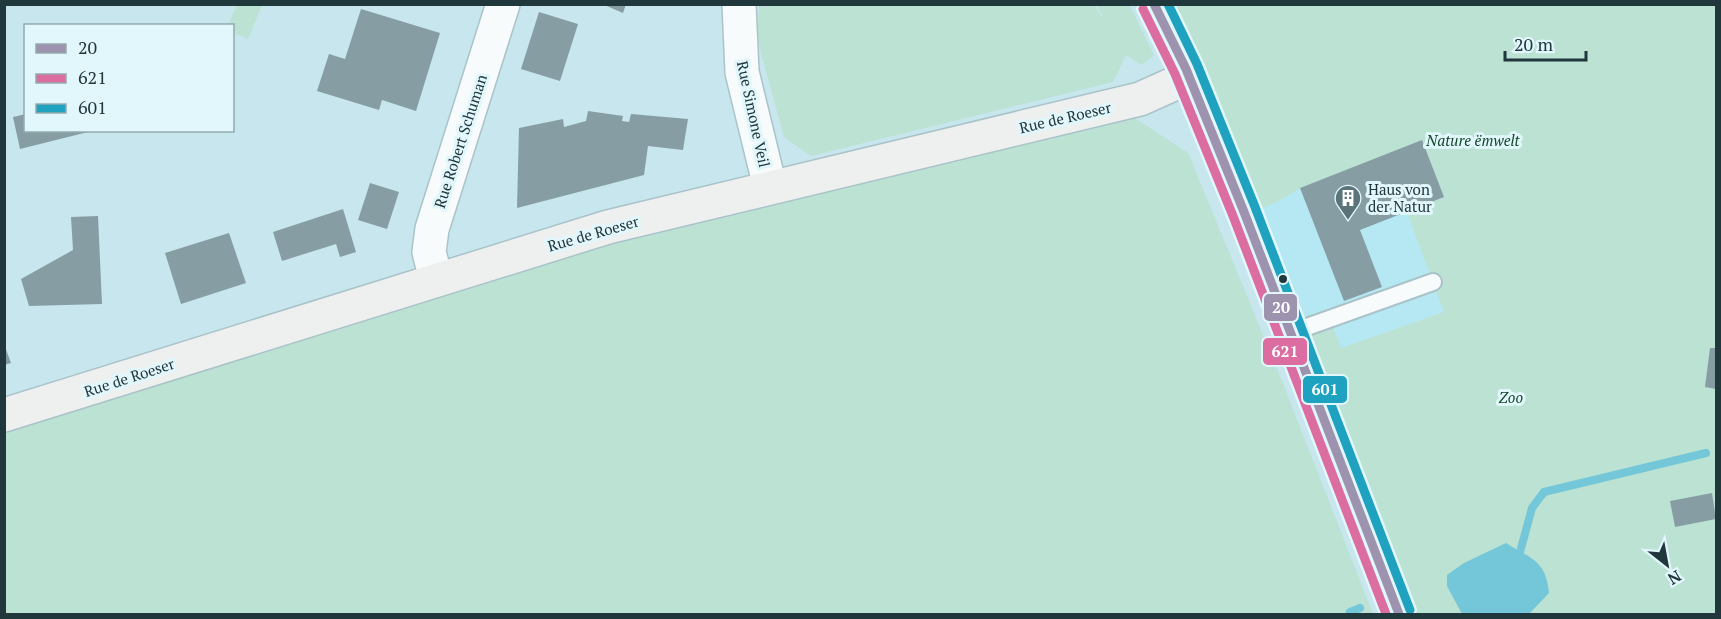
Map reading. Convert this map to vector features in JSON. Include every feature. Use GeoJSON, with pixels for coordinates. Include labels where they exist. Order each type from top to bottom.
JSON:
{"type":"FeatureCollection","features":[{"type":"Feature","properties":{"kind":"main road"},"geometry":{"type":"LineString","coordinates":[[1154,4],[1189,77],[1244,212],[1399,615]]}},
{"type":"Feature","properties":{"kind":"main road","name":"Rue de Roeser"},"geometry":{"type":"LineString","coordinates":[[4,415],[608,227],[1140,99],[1189,77]]}},
{"type":"Feature","properties":{"kind":"street","name":"Rue Robert Schuman"},"geometry":{"type":"LineString","coordinates":[[436,279],[429,252],[432,229],[503,4]]}},
{"type":"Feature","properties":{"kind":"street","name":"Rue Simone Veil"},"geometry":{"type":"LineString","coordinates":[[740,5],[742,72],[770,187]]}},
{"type":"Feature","properties":{"kind":"lane"},"geometry":{"type":"LineString","coordinates":[[1290,333],[1433,282]]}},
{"type":"Feature","properties":{"kind":"shaded area"},"geometry":{"type":"Polygon","coordinates":[[[1422,140],[1444,197],[1407,212],[1444,312],[1341,349],[1290,333],[1259,209],[1275,203],[1300,188],[1422,140]]]}},
{"type":"Feature","properties":{"kind":"shaded area"},"geometry":{"type":"Polygon","coordinates":[[[1506,543],[1530,557],[1541,567],[1549,593],[1529,614],[1462,614],[1447,586],[1447,575],[1464,563],[1506,543]]]}},
{"type":"Feature","properties":{"kind":"green space"},"geometry":{"type":"Polygon","coordinates":[[[1129,4],[1154,55],[1142,65],[1126,55],[1113,82],[811,156],[784,137],[757,38],[759,5],[1094,5],[1106,23],[1096,5],[1129,4]]]}},
{"type":"Feature","properties":{"kind":"green space"},"geometry":{"type":"Polygon","coordinates":[[[237,5],[262,5],[248,39],[234,32],[234,24],[228,24],[237,5]]]}},
{"type":"Feature","properties":{"kind":"green space"},"geometry":{"type":"Polygon","coordinates":[[[1173,5],[1716,5],[1716,614],[1416,614],[1304,328],[1330,319],[1341,348],[1444,312],[1407,212],[1444,197],[1422,141],[1300,188],[1275,203],[1259,209],[1187,30],[1173,5]]]}},
{"type":"Feature","properties":{"kind":"green space"},"geometry":{"type":"Polygon","coordinates":[[[1133,117],[1188,153],[1282,381],[1373,614],[5,614],[4,428],[28,423],[611,244],[1133,117]]]}},
{"type":"Feature","properties":{"kind":"building"},"geometry":{"type":"Polygon","coordinates":[[[602,4],[626,4],[623,13],[602,4]]]}},
{"type":"Feature","properties":{"kind":"building"},"geometry":{"type":"Polygon","coordinates":[[[361,9],[440,33],[416,111],[382,100],[379,110],[317,91],[329,54],[345,59],[361,9]]]}},
{"type":"Feature","properties":{"kind":"building"},"geometry":{"type":"Polygon","coordinates":[[[539,12],[578,24],[560,81],[521,69],[539,12]]]}},
{"type":"Feature","properties":{"kind":"building"},"geometry":{"type":"Polygon","coordinates":[[[588,111],[623,116],[622,121],[629,122],[631,114],[688,119],[683,150],[648,146],[644,175],[517,208],[519,128],[563,119],[564,127],[586,121],[588,111]]]}},
{"type":"Feature","properties":{"kind":"building"},"geometry":{"type":"Polygon","coordinates":[[[24,114],[24,132],[88,132],[20,149],[13,117],[24,114]]]}},
{"type":"Feature","properties":{"kind":"building","name":"Haus von der Natur"},"geometry":{"type":"Polygon","coordinates":[[[1422,140],[1444,197],[1360,230],[1382,287],[1344,301],[1300,188],[1422,140]]]}},
{"type":"Feature","properties":{"kind":"building"},"geometry":{"type":"Polygon","coordinates":[[[370,183],[399,192],[387,229],[358,220],[370,183]]]}},
{"type":"Feature","properties":{"kind":"building"},"geometry":{"type":"Polygon","coordinates":[[[343,209],[356,252],[340,257],[336,244],[282,261],[273,232],[343,209]]]}},
{"type":"Feature","properties":{"kind":"building"},"geometry":{"type":"Polygon","coordinates":[[[98,216],[102,304],[29,306],[21,279],[73,250],[71,217],[98,216]]]}},
{"type":"Feature","properties":{"kind":"building"},"geometry":{"type":"Polygon","coordinates":[[[229,233],[246,283],[181,304],[165,253],[229,233]]]}},
{"type":"Feature","properties":{"kind":"building"},"geometry":{"type":"Polygon","coordinates":[[[4,344],[11,363],[4,365],[4,344]]]}},
{"type":"Feature","properties":{"kind":"building"},"geometry":{"type":"Polygon","coordinates":[[[1710,348],[1716,348],[1716,389],[1705,387],[1710,348]]]}},
{"type":"Feature","properties":{"kind":"building"},"geometry":{"type":"Polygon","coordinates":[[[1712,493],[1716,519],[1675,527],[1670,501],[1712,493]]]}},
{"type":"Feature","properties":{"kind":"waterway"},"geometry":{"type":"LineString","coordinates":[[1520,552],[1532,508],[1544,492],[1706,453]]}},
{"type":"Feature","properties":{"kind":"waterway"},"geometry":{"type":"LineString","coordinates":[[1350,612],[1360,608]]}},
{"type":"Feature","properties":{"kind":"transit line","name":"20"},"geometry":{"type":"LineString","coordinates":[[1154,4],[1186,69],[1244,212],[1399,614]]}},
{"type":"Feature","properties":{"kind":"transit line","name":"601"},"geometry":{"type":"LineString","coordinates":[[1168,4],[1197,64],[1255,207],[1410,610]]}},
{"type":"Feature","properties":{"kind":"transit line","name":"621"},"geometry":{"type":"LineString","coordinates":[[1143,9],[1175,74],[1233,216],[1386,614]]}},
{"type":"Feature","properties":{"kind":"place","name":"Haus von der Natur"},"geometry":{"type":"Point","coordinates":[1348,221]}},
{"type":"Feature","properties":{"kind":"park label","name":"Nature ëmwelt"},"geometry":{"type":"Point","coordinates":[1473,140]}},
{"type":"Feature","properties":{"kind":"park label","name":"Zoo"},"geometry":{"type":"Point","coordinates":[1511,397]}}]}
